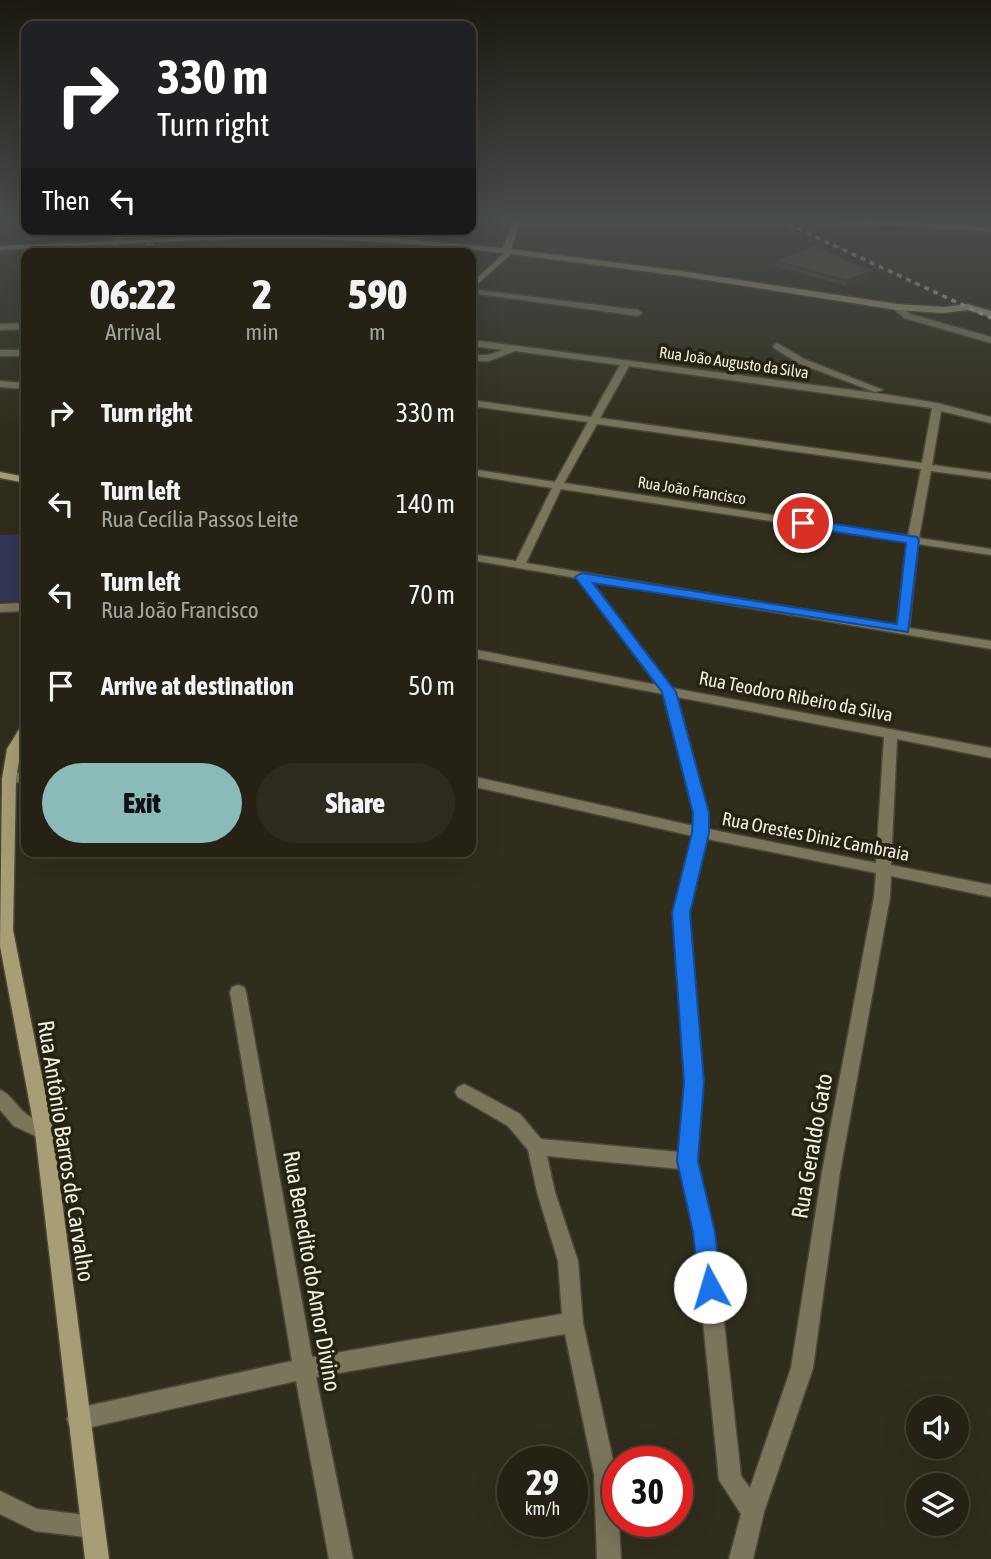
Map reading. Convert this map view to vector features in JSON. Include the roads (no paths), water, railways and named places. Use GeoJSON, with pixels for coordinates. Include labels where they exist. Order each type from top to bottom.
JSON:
{"type":"FeatureCollection","features":[{"type":"Feature","properties":{"kind":"street"},"geometry":{"type":"LineString","coordinates":[[497,293],[638,313]]}},
{"type":"Feature","properties":{"kind":"street"},"geometry":{"type":"LineString","coordinates":[[801,293],[897,307],[943,310],[968,307],[991,314]]}},
{"type":"Feature","properties":{"kind":"street"},"geometry":{"type":"LineString","coordinates":[[897,307],[907,316],[991,340]]}},
{"type":"Feature","properties":{"kind":"street"},"geometry":{"type":"LineString","coordinates":[[0,327],[21,326]]}},
{"type":"Feature","properties":{"kind":"street","name":"Rua João Augusto da Silva"},"geometry":{"type":"LineString","coordinates":[[476,344],[890,398],[937,406],[991,420]]}},
{"type":"Feature","properties":{"kind":"street"},"geometry":{"type":"LineString","coordinates":[[777,346],[801,361],[890,398]]}},
{"type":"Feature","properties":{"kind":"street"},"geometry":{"type":"LineString","coordinates":[[476,358],[489,358],[513,348]]}},
{"type":"Feature","properties":{"kind":"street"},"geometry":{"type":"LineString","coordinates":[[0,353],[21,353]]}},
{"type":"Feature","properties":{"kind":"street"},"geometry":{"type":"LineString","coordinates":[[520,564],[558,485],[626,363]]}},
{"type":"Feature","properties":{"kind":"street"},"geometry":{"type":"LineString","coordinates":[[0,384],[21,386]]}},
{"type":"Feature","properties":{"kind":"street"},"geometry":{"type":"LineString","coordinates":[[476,404],[991,476]]}},
{"type":"Feature","properties":{"kind":"street"},"geometry":{"type":"LineString","coordinates":[[903,629],[913,540],[937,406]]}},
{"type":"Feature","properties":{"kind":"street","name":"Rua João Francisco"},"geometry":{"type":"LineString","coordinates":[[476,473],[991,552]]}},
{"type":"Feature","properties":{"kind":"street"},"geometry":{"type":"LineString","coordinates":[[0,475],[21,479]]}},
{"type":"Feature","properties":{"kind":"street"},"geometry":{"type":"LineString","coordinates":[[476,557],[991,645]]}},
{"type":"Feature","properties":{"kind":"street"},"geometry":{"type":"LineString","coordinates":[[582,577],[669,692],[701,813],[701,833],[681,913],[694,1082],[688,1161],[704,1232],[730,1480],[753,1512]]}},
{"type":"Feature","properties":{"kind":"street"},"geometry":{"type":"LineString","coordinates":[[0,608],[21,607]]}},
{"type":"Feature","properties":{"kind":"street","name":"Rua Teodoro Ribeiro da Silva"},"geometry":{"type":"LineString","coordinates":[[476,654],[991,753]]}},
{"type":"Feature","properties":{"kind":"street"},"geometry":{"type":"LineString","coordinates":[[7,749],[21,734]]}},
{"type":"Feature","properties":{"kind":"street","name":"Rua Geraldo Gato"},"geometry":{"type":"LineString","coordinates":[[741,1559],[753,1512],[802,1368],[831,1172],[882,897],[891,734]]}},
{"type":"Feature","properties":{"kind":"street","name":"Rua Antônio Barros de Carvalho"},"geometry":{"type":"LineString","coordinates":[[7,749],[17,777],[5,930],[44,1132],[97,1559]]}},
{"type":"Feature","properties":{"kind":"street","name":"Rua Orestes Diniz Cambraia"},"geometry":{"type":"LineString","coordinates":[[476,782],[701,833],[991,891]]}},
{"type":"Feature","properties":{"kind":"street","name":"Rua Benedito do Amor Divino"},"geometry":{"type":"LineString","coordinates":[[238,992],[304,1369],[341,1559]]}},
{"type":"Feature","properties":{"kind":"street"},"geometry":{"type":"LineString","coordinates":[[464,1093],[514,1120],[536,1147],[546,1192],[568,1261],[573,1323],[604,1474],[609,1559]]}},
{"type":"Feature","properties":{"kind":"street"},"geometry":{"type":"LineString","coordinates":[[0,1098],[20,1120],[44,1132]]}},
{"type":"Feature","properties":{"kind":"street"},"geometry":{"type":"LineString","coordinates":[[536,1147],[688,1161]]}},
{"type":"Feature","properties":{"kind":"street"},"geometry":{"type":"LineString","coordinates":[[78,1419],[304,1369],[573,1323]]}},
{"type":"Feature","properties":{"kind":"street"},"geometry":{"type":"LineString","coordinates":[[0,1502],[35,1520],[93,1527]]}},
{"type":"Feature","properties":{"kind":"railway"},"geometry":{"type":"LineString","coordinates":[[936,293],[991,318]]}}]}
